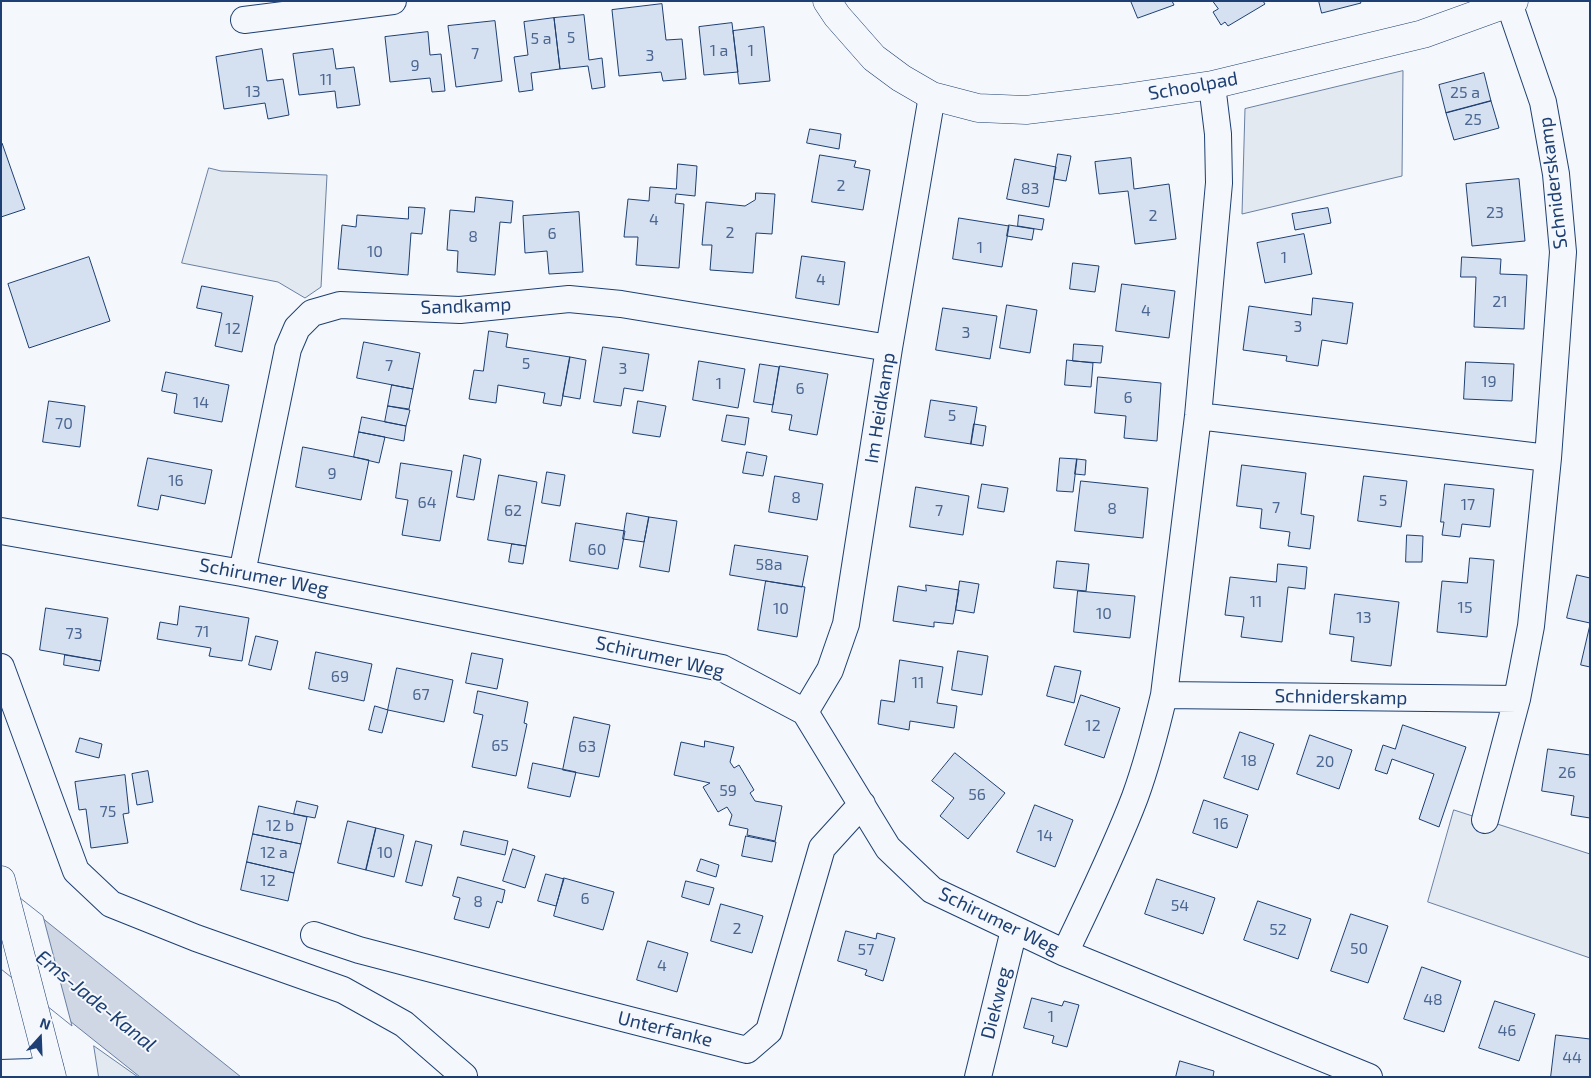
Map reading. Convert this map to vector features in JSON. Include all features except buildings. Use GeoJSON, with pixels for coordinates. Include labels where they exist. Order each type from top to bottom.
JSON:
{"type":"FeatureCollection","features":[{"type":"Feature","properties":{"kind":"street"},"geometry":{"type":"LineString","coordinates":[[244,20],[393,1]]}},
{"type":"Feature","properties":{"kind":"street","name":"Schoolpad"},"geometry":{"type":"LineString","coordinates":[[827,1],[837,16],[874,58],[901,78],[932,96],[978,108],[1026,110],[1212,85],[1423,34],[1512,2]]}},
{"type":"Feature","properties":{"kind":"street","name":"Schniderskamp"},"geometry":{"type":"LineString","coordinates":[[1485,820],[1517,699],[1531,626],[1548,458],[1563,252],[1556,174],[1543,102],[1512,2]]}},
{"type":"Feature","properties":{"kind":"street"},"geometry":{"type":"LineString","coordinates":[[1065,953],[1135,797],[1153,740],[1164,695],[1198,416],[1219,182],[1218,134],[1212,85]]}},
{"type":"Feature","properties":{"kind":"street","name":"Im Heidkamp"},"geometry":{"type":"LineString","coordinates":[[805,712],[830,670],[846,624],[889,348],[932,96]]}},
{"type":"Feature","properties":{"kind":"street","name":"Sandkamp"},"geometry":{"type":"LineString","coordinates":[[242,573],[288,349],[297,328],[312,313],[340,304],[460,310],[569,299],[621,304],[889,348]]}},
{"type":"Feature","properties":{"kind":"street"},"geometry":{"type":"LineString","coordinates":[[1198,416],[1548,458]]}},
{"type":"Feature","properties":{"kind":"street","name":"Schirumer Weg"},"geometry":{"type":"LineString","coordinates":[[1,531],[242,573],[722,668],[805,712],[888,848],[932,890],[1065,953],[1368,1077]]}},
{"type":"Feature","properties":{"kind":"street"},"geometry":{"type":"LineString","coordinates":[[1,668],[76,870],[111,904],[196,938],[343,990],[404,1024],[464,1076]]}},
{"type":"Feature","properties":{"kind":"street","name":"Schniderskamp"},"geometry":{"type":"LineString","coordinates":[[1164,695],[1517,699]]}},
{"type":"Feature","properties":{"kind":"street","name":"Unterfanke"},"geometry":{"type":"LineString","coordinates":[[314,935],[359,950],[747,1050],[768,1031],[822,848],[862,804]]}},
{"type":"Feature","properties":{"kind":"street"},"geometry":{"type":"LineString","coordinates":[[1,880],[50,1066],[30,1072],[1,1073]]}},
{"type":"Feature","properties":{"kind":"street","name":"Diekweg"},"geometry":{"type":"LineString","coordinates":[[978,1077],[1014,930]]}},
{"type":"Feature","properties":{"kind":"shaded area"},"geometry":{"type":"Polygon","coordinates":[[[1403,71],[1402,176],[1242,214],[1245,109],[1403,71]]]}},
{"type":"Feature","properties":{"kind":"shaded area"},"geometry":{"type":"Polygon","coordinates":[[[209,168],[221,171],[327,175],[321,287],[305,298],[278,282],[182,263],[209,168]]]}},
{"type":"Feature","properties":{"kind":"shaded area"},"geometry":{"type":"Polygon","coordinates":[[[1454,810],[1590,854],[1590,958],[1428,902],[1454,810]]]}},
{"type":"Feature","properties":{"kind":"shaded area"},"geometry":{"type":"Polygon","coordinates":[[[94,1046],[138,1077],[99,1077],[94,1046]]]}},
{"type":"Feature","properties":{"kind":"water","name":"Ems-Jade-Kanal"},"geometry":{"type":"Polygon","coordinates":[[[1,885],[241,1077],[140,1077],[1,966],[1,885]]]}},
{"type":"Feature","properties":{"kind":"pier"},"geometry":{"type":"Polygon","coordinates":[[[1,883],[43,916],[72,1026],[1,969],[1,883]]]}}]}
